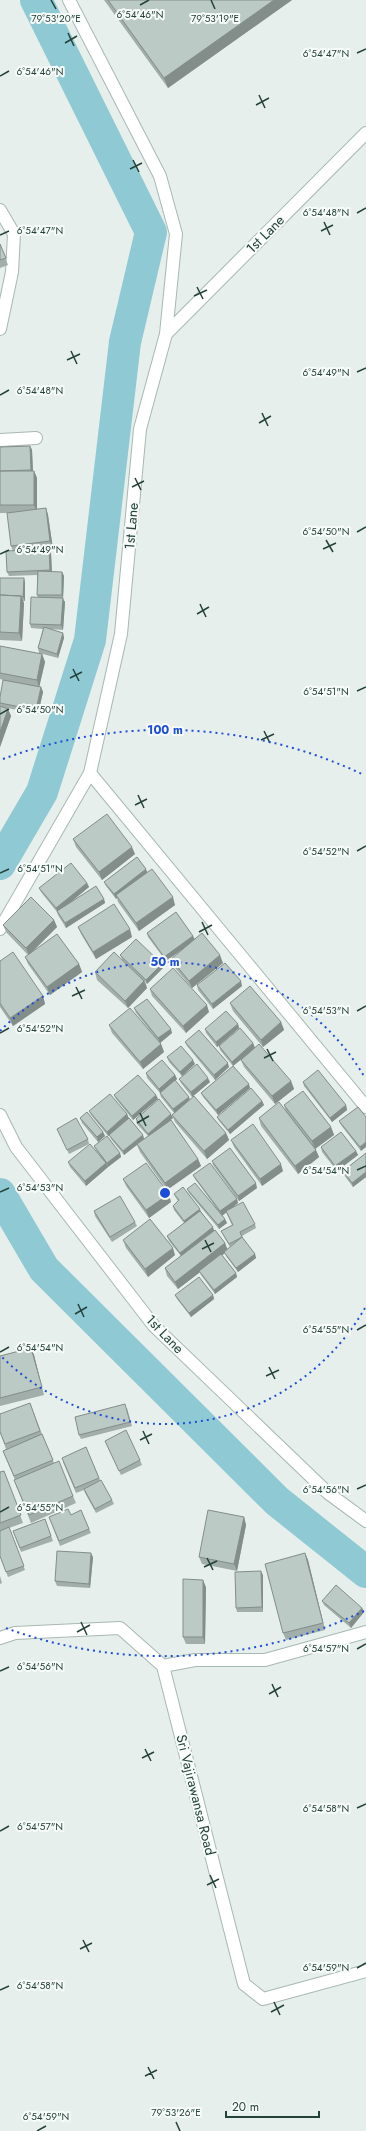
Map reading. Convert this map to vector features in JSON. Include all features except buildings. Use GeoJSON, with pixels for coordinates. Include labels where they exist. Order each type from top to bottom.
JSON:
{"type":"FeatureCollection","features":[{"type":"Feature","properties":{"kind":"street"},"geometry":{"type":"LineString","coordinates":[[69,0],[160,176],[176,234],[166,334]]}},
{"type":"Feature","properties":{"kind":"street","name":"1st Lane"},"geometry":{"type":"LineString","coordinates":[[0,929],[90,773],[121,634],[140,429],[166,334],[366,133]]}},
{"type":"Feature","properties":{"kind":"street"},"geometry":{"type":"LineString","coordinates":[[0,210],[14,234],[12,272],[0,328]]}},
{"type":"Feature","properties":{"kind":"street"},"geometry":{"type":"LineString","coordinates":[[0,440],[36,438]]}},
{"type":"Feature","properties":{"kind":"street"},"geometry":{"type":"LineString","coordinates":[[90,773],[366,1107]]}},
{"type":"Feature","properties":{"kind":"street","name":"1st Lane"},"geometry":{"type":"LineString","coordinates":[[0,1115],[16,1147],[154,1326],[328,1493],[366,1521]]}},
{"type":"Feature","properties":{"kind":"street"},"geometry":{"type":"LineString","coordinates":[[0,1638],[15,1633],[120,1628],[163,1666],[195,1660],[265,1660],[365,1633]]}},
{"type":"Feature","properties":{"kind":"street","name":"Sri Vajirawansa Road"},"geometry":{"type":"LineString","coordinates":[[163,1666],[244,1984],[263,1999],[366,1971]]}},
{"type":"Feature","properties":{"kind":"waterway"},"geometry":{"type":"LineString","coordinates":[[0,864],[42,792],[90,640],[125,342],[151,232],[36,0]]}},
{"type":"Feature","properties":{"kind":"waterway"},"geometry":{"type":"LineString","coordinates":[[0,1194],[44,1269],[277,1501],[366,1572]]}}]}
